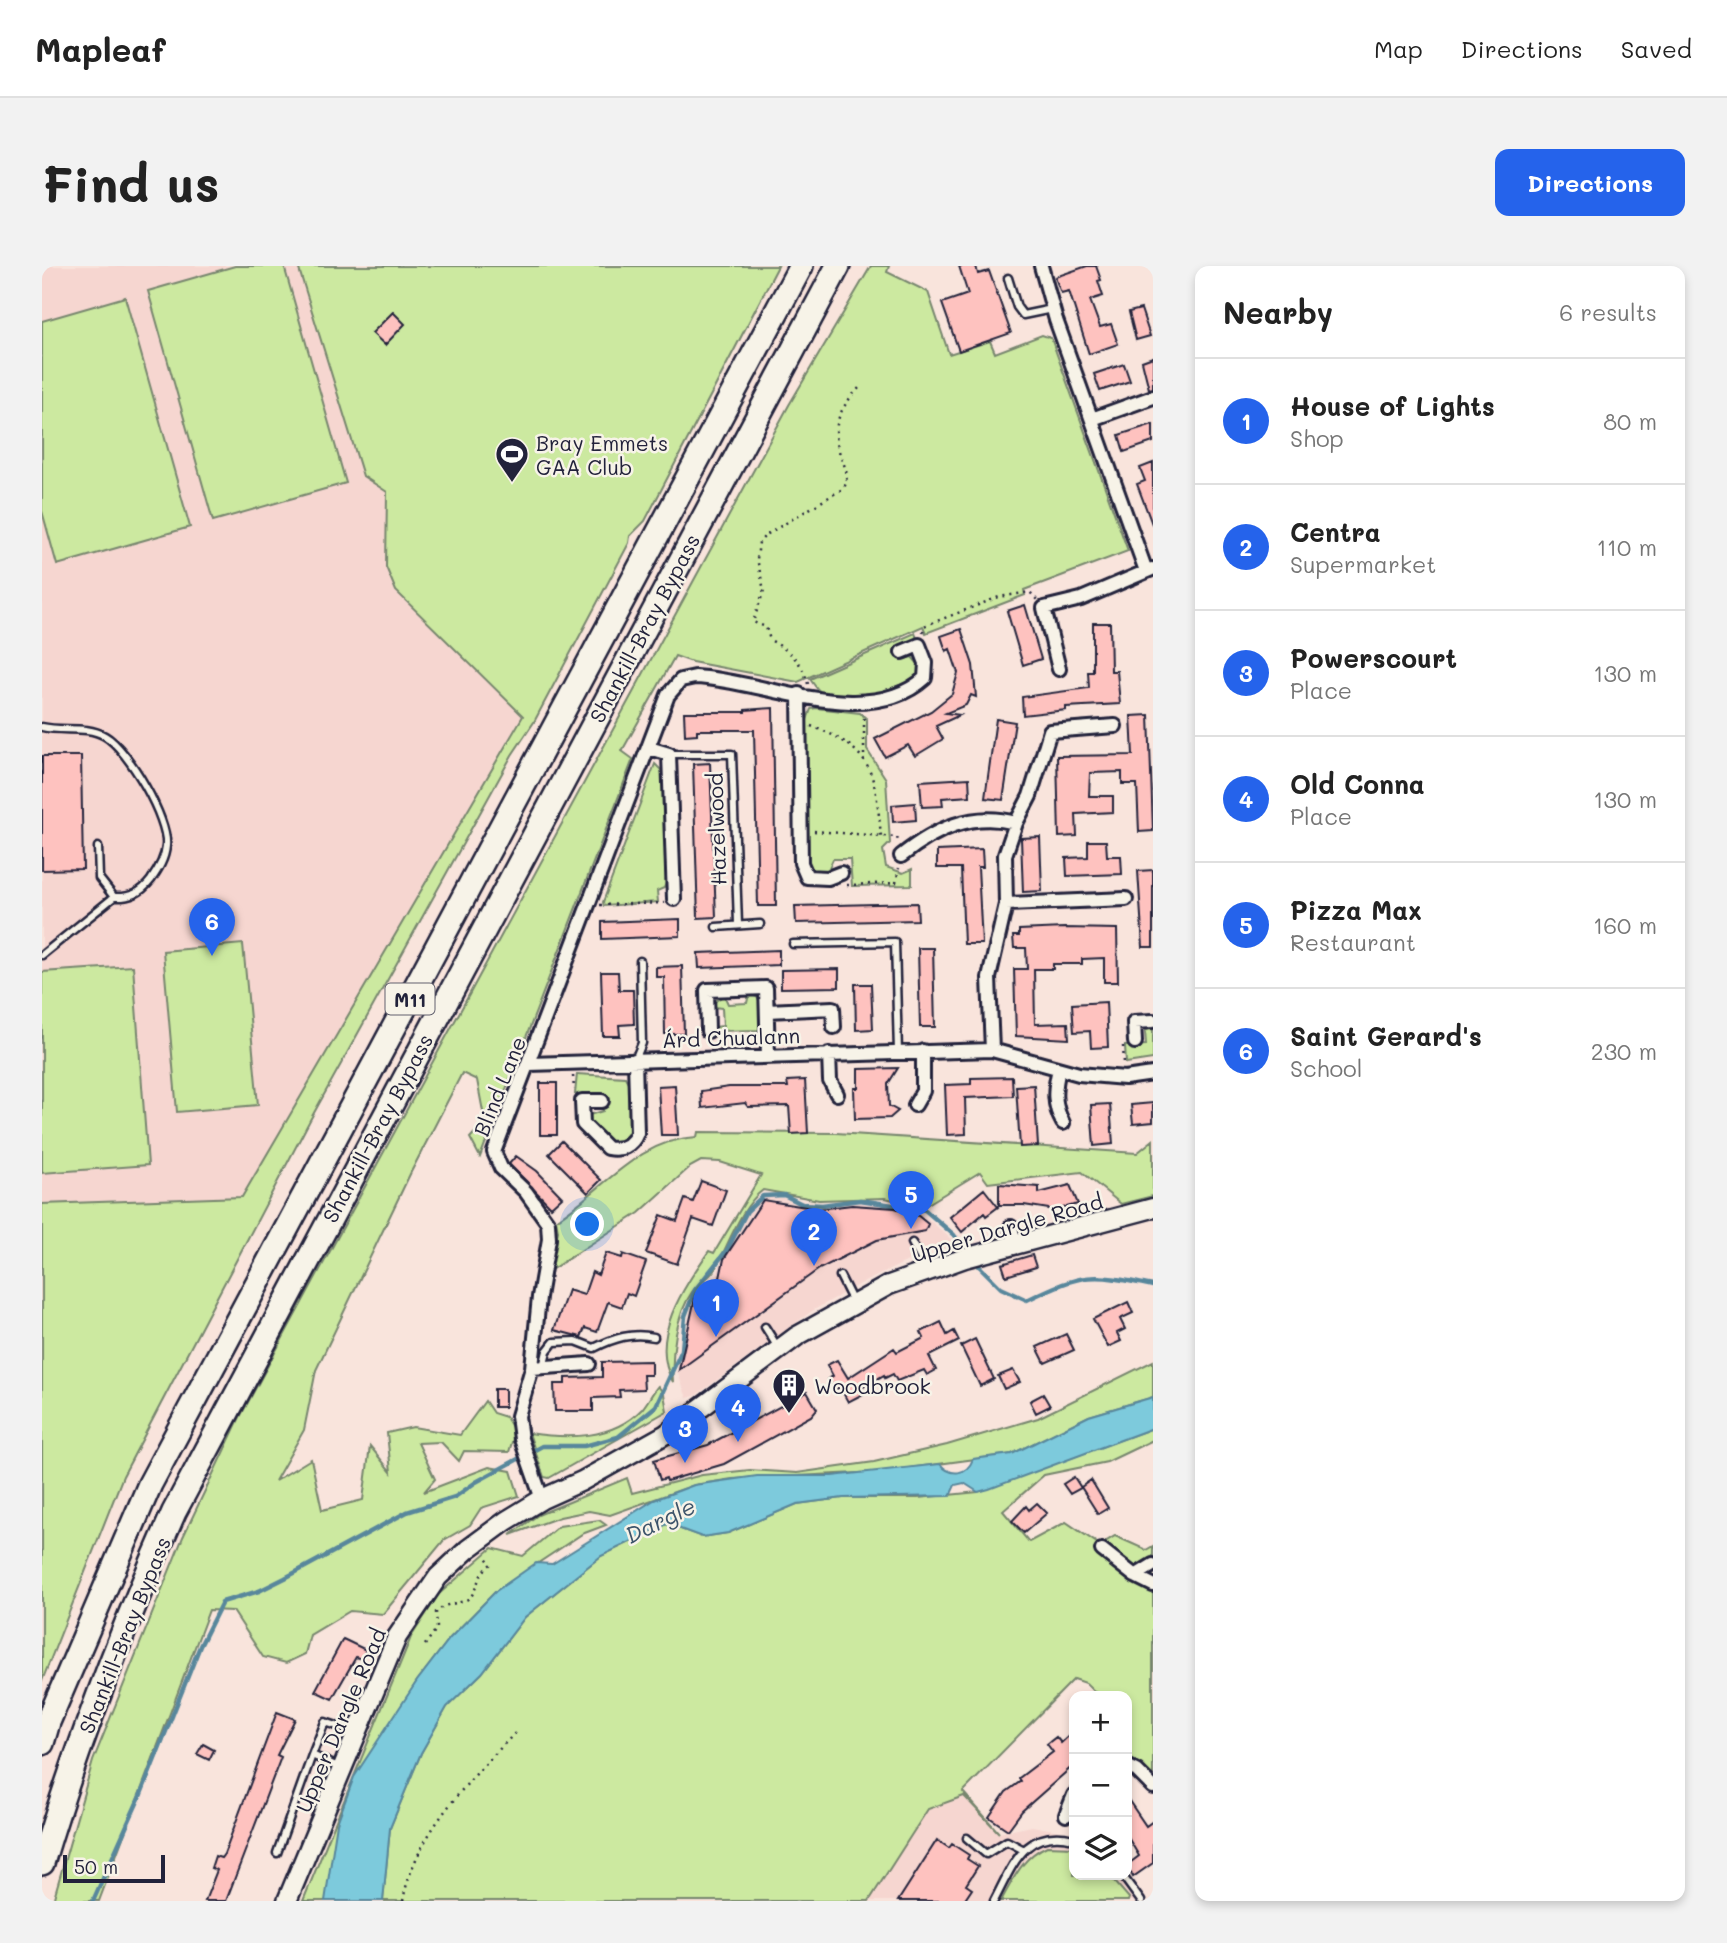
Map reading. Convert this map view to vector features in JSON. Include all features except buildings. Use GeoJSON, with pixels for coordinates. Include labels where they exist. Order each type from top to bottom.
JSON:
{"type":"FeatureCollection","features":[{"type":"Feature","properties":{"kind":"highway","name":"Shankill-Bray Bypass"},"geometry":{"type":"LineString","coordinates":[[42,1743],[150,1484],[801,266]]}},
{"type":"Feature","properties":{"kind":"highway","name":"Shankill-Bray Bypass"},"geometry":{"type":"LineString","coordinates":[[42,1863],[89,1718],[128,1616],[174,1512],[838,266]]}},
{"type":"Feature","properties":{"kind":"main road","name":"Upper Dargle Road"},"geometry":{"type":"LineString","coordinates":[[287,1901],[383,1666],[412,1611],[438,1577],[475,1544],[542,1499],[582,1481],[666,1434],[779,1349],[853,1304],[927,1271],[972,1256],[1153,1208]]}},
{"type":"Feature","properties":{"kind":"street"},"geometry":{"type":"LineString","coordinates":[[1041,266],[1052,309],[1150,570],[1081,599],[1044,608],[1059,669]]}},
{"type":"Feature","properties":{"kind":"street"},"geometry":{"type":"LineString","coordinates":[[1092,419],[1153,397]]}},
{"type":"Feature","properties":{"kind":"street"},"geometry":{"type":"LineString","coordinates":[[841,873],[828,878],[807,877],[801,863],[804,695],[865,703],[891,696],[925,678],[926,663],[919,645],[901,652]]}},
{"type":"Feature","properties":{"kind":"street","name":"Blind Lane"},"geometry":{"type":"LineString","coordinates":[[542,1499],[521,1439],[518,1416],[537,1368],[539,1297],[549,1239],[548,1223],[526,1192],[501,1168],[494,1152],[674,685],[695,677],[708,677],[804,695]]}},
{"type":"Feature","properties":{"kind":"street"},"geometry":{"type":"LineString","coordinates":[[992,1049],[989,978],[1006,904],[1005,855],[1016,823],[1030,796],[1050,731],[1115,726]]}},
{"type":"Feature","properties":{"kind":"street","name":"Hazelwood"},"geometry":{"type":"LineString","coordinates":[[649,748],[669,754]]}},
{"type":"Feature","properties":{"kind":"street"},"geometry":{"type":"LineString","coordinates":[[669,754],[674,899]]}},
{"type":"Feature","properties":{"kind":"street"},"geometry":{"type":"LineString","coordinates":[[901,856],[934,832],[967,821],[988,818],[1016,823]]}},
{"type":"Feature","properties":{"kind":"street"},"geometry":{"type":"LineString","coordinates":[[1006,904],[1126,899]]}},
{"type":"Feature","properties":{"kind":"street"},"geometry":{"type":"LineString","coordinates":[[708,1031],[707,990],[766,988],[768,1056]]}},
{"type":"Feature","properties":{"kind":"street"},"geometry":{"type":"LineString","coordinates":[[767,1010],[833,1009],[834,1027]]}},
{"type":"Feature","properties":{"kind":"street"},"geometry":{"type":"LineString","coordinates":[[1135,1042],[1134,1022],[1153,1021]]}},
{"type":"Feature","properties":{"kind":"street","name":"Árd Chualann"},"geometry":{"type":"LineString","coordinates":[[529,1064],[992,1049],[1059,1069],[1101,1077],[1125,1078],[1153,1074]]}},
{"type":"Feature","properties":{"kind":"street"},"geometry":{"type":"LineString","coordinates":[[915,1105],[923,1091],[922,1051]]}},
{"type":"Feature","properties":{"kind":"street","name":"Árd Chualann"},"geometry":{"type":"LineString","coordinates":[[829,1054],[830,1081],[837,1094]]}},
{"type":"Feature","properties":{"kind":"street","name":"Árd Chualann"},"geometry":{"type":"LineString","coordinates":[[582,1101],[583,1124],[601,1144],[614,1150],[630,1144],[637,1133],[635,1060]]}},
{"type":"Feature","properties":{"kind":"street"},"geometry":{"type":"LineString","coordinates":[[1059,1069],[1055,1085],[1056,1110],[1063,1123]]}},
{"type":"Feature","properties":{"kind":"street"},"geometry":{"type":"LineString","coordinates":[[582,1101],[602,1101]]}},
{"type":"Feature","properties":{"kind":"street"},"geometry":{"type":"LineString","coordinates":[[1011,1227],[1016,1245]]}},
{"type":"Feature","properties":{"kind":"street"},"geometry":{"type":"LineString","coordinates":[[537,1368],[589,1364]]}},
{"type":"Feature","properties":{"kind":"street"},"geometry":{"type":"LineString","coordinates":[[1102,1550],[1135,1576],[1153,1585]]}},
{"type":"Feature","properties":{"kind":"street"},"geometry":{"type":"LineString","coordinates":[[1135,1576],[1153,1565]]}},
{"type":"Feature","properties":{"kind":"street"},"geometry":{"type":"LineString","coordinates":[[1132,1768],[1153,1787]]}},
{"type":"Feature","properties":{"kind":"street"},"geometry":{"type":"LineString","coordinates":[[1066,1815],[1069,1808]]}},
{"type":"Feature","properties":{"kind":"lane"},"geometry":{"type":"LineString","coordinates":[[1008,278],[1017,307],[1023,315],[1052,309]]}},
{"type":"Feature","properties":{"kind":"lane"},"geometry":{"type":"LineString","coordinates":[[42,727],[87,730],[108,737],[144,784],[163,823],[167,845],[161,865],[146,886],[127,897],[114,897],[42,955]]}},
{"type":"Feature","properties":{"kind":"lane","name":"Hazelwood"},"geometry":{"type":"LineString","coordinates":[[669,754],[732,754],[738,924]]}},
{"type":"Feature","properties":{"kind":"lane"},"geometry":{"type":"LineString","coordinates":[[98,847],[99,878],[114,897]]}},
{"type":"Feature","properties":{"kind":"lane"},"geometry":{"type":"LineString","coordinates":[[716,927],[760,924]]}},
{"type":"Feature","properties":{"kind":"lane"},"geometry":{"type":"LineString","coordinates":[[793,944],[895,942],[898,1052]]}},
{"type":"Feature","properties":{"kind":"lane"},"geometry":{"type":"LineString","coordinates":[[635,1060],[642,1042],[640,961]]}},
{"type":"Feature","properties":{"kind":"lane"},"geometry":{"type":"LineString","coordinates":[[912,1243],[927,1271]]}},
{"type":"Feature","properties":{"kind":"lane"},"geometry":{"type":"LineString","coordinates":[[840,1276],[853,1304]]}},
{"type":"Feature","properties":{"kind":"lane"},"geometry":{"type":"LineString","coordinates":[[765,1328],[779,1349]]}},
{"type":"Feature","properties":{"kind":"lane"},"geometry":{"type":"LineString","coordinates":[[537,1368],[554,1342],[576,1341],[594,1348],[627,1336],[654,1337]]}},
{"type":"Feature","properties":{"kind":"lane"},"geometry":{"type":"LineString","coordinates":[[277,1853],[325,1722],[356,1732]]}},
{"type":"Feature","properties":{"kind":"lane"},"geometry":{"type":"LineString","coordinates":[[312,1755],[343,1769]]}},
{"type":"Feature","properties":{"kind":"lane"},"geometry":{"type":"LineString","coordinates":[[967,1838],[986,1854],[1007,1841],[1024,1850]]}},
{"type":"Feature","properties":{"kind":"lane"},"geometry":{"type":"LineString","coordinates":[[994,1901],[1024,1850],[1040,1838],[1069,1838]]}},
{"type":"Feature","properties":{"kind":"lane"},"geometry":{"type":"LineString","coordinates":[[1126,1880],[1141,1901]]}},
{"type":"Feature","properties":{"kind":"path"},"geometry":{"type":"LineString","coordinates":[[804,695],[807,681],[795,658],[770,640],[765,626],[753,622],[764,590],[757,551],[765,535],[845,488],[848,472],[839,450],[836,432],[838,413],[862,385]]}},
{"type":"Feature","properties":{"kind":"path"},"geometry":{"type":"LineString","coordinates":[[919,645],[924,626],[999,597],[1030,592],[1044,608]]}},
{"type":"Feature","properties":{"kind":"path"},"geometry":{"type":"LineString","coordinates":[[865,703],[862,747],[877,802],[880,836]]}},
{"type":"Feature","properties":{"kind":"path"},"geometry":{"type":"LineString","coordinates":[[804,722],[834,734],[857,749],[865,758]]}},
{"type":"Feature","properties":{"kind":"path"},"geometry":{"type":"LineString","coordinates":[[800,830],[897,837],[901,856],[896,883],[839,885],[841,873]]}},
{"type":"Feature","properties":{"kind":"path"},"geometry":{"type":"LineString","coordinates":[[591,901],[601,905],[674,902],[674,899]]}},
{"type":"Feature","properties":{"kind":"path"},"geometry":{"type":"LineString","coordinates":[[1125,1078],[1123,1046],[1135,1042]]}},
{"type":"Feature","properties":{"kind":"path"},"geometry":{"type":"LineString","coordinates":[[573,1062],[574,1095],[582,1101]]}},
{"type":"Feature","properties":{"kind":"path"},"geometry":{"type":"LineString","coordinates":[[425,1645],[437,1628],[436,1612],[453,1601],[466,1600],[473,1594],[479,1574],[491,1564],[475,1544]]}},
{"type":"Feature","properties":{"kind":"path"},"geometry":{"type":"LineString","coordinates":[[403,1901],[408,1872],[457,1793],[515,1733]]}},
{"type":"Feature","properties":{"kind":"shaded area"},"geometry":{"type":"Polygon","coordinates":[[[42,266],[298,266],[363,476],[387,492],[386,566],[396,591],[523,716],[242,1197],[42,1204],[42,266]]]}},
{"type":"Feature","properties":{"kind":"shaded area"},"geometry":{"type":"Polygon","coordinates":[[[763,1195],[819,1204],[855,1200],[897,1203],[918,1210],[951,1239],[958,1235],[965,1240],[916,1257],[812,1311],[695,1396],[687,1398],[677,1371],[695,1293],[716,1278],[724,1253],[742,1220],[763,1195]]]}},
{"type":"Feature","properties":{"kind":"shaded area"},"geometry":{"type":"Polygon","coordinates":[[[964,1796],[999,1833],[1032,1826],[1060,1831],[1069,1836],[1069,1880],[1122,1880],[1141,1901],[869,1901],[928,1809],[964,1796]]]}},
{"type":"Feature","properties":{"kind":"green space"},"geometry":{"type":"Polygon","coordinates":[[[235,266],[284,266],[346,483],[213,521],[148,291],[235,266]]]}},
{"type":"Feature","properties":{"kind":"green space","name":"Bray Emmets GAA Club"},"geometry":{"type":"Polygon","coordinates":[[[298,266],[778,266],[645,521],[630,536],[629,543],[534,722],[512,755],[310,1120],[123,1476],[42,1681],[42,1204],[242,1197],[523,716],[396,591],[386,567],[387,492],[363,476],[298,266]]]}},
{"type":"Feature","properties":{"kind":"green space"},"geometry":{"type":"Polygon","coordinates":[[[871,266],[889,266],[887,272],[928,292],[949,354],[990,341],[995,353],[1042,335],[1051,338],[1128,551],[1024,590],[1025,595],[926,633],[923,626],[798,682],[692,662],[675,656],[622,751],[633,759],[480,1157],[470,1138],[485,1122],[477,1080],[462,1073],[316,1370],[304,1430],[275,1481],[311,1459],[322,1510],[363,1500],[370,1446],[391,1472],[387,1433],[413,1427],[460,1435],[485,1401],[493,1413],[506,1417],[515,1432],[509,1452],[464,1451],[459,1461],[441,1442],[418,1443],[435,1479],[424,1492],[489,1467],[511,1471],[519,1496],[481,1508],[470,1525],[444,1540],[383,1614],[350,1611],[310,1635],[305,1654],[286,1663],[263,1657],[233,1611],[209,1610],[99,1901],[53,1901],[93,1761],[183,1537],[240,1417],[789,405],[871,266]]]}},
{"type":"Feature","properties":{"kind":"green space"},"geometry":{"type":"Polygon","coordinates":[[[125,297],[190,527],[57,565],[42,511],[42,321],[125,297]]]}},
{"type":"Feature","properties":{"kind":"green space"},"geometry":{"type":"Polygon","coordinates":[[[915,633],[917,638],[898,647],[901,660],[912,657],[920,666],[917,678],[857,698],[832,696],[821,692],[810,679],[915,633]]]}},
{"type":"Feature","properties":{"kind":"green space"},"geometry":{"type":"Polygon","coordinates":[[[811,709],[860,713],[867,719],[867,750],[886,779],[890,843],[883,850],[886,867],[903,873],[912,869],[912,885],[852,886],[850,859],[833,859],[828,870],[810,870],[807,864],[803,720],[807,720],[811,709]]]}},
{"type":"Feature","properties":{"kind":"green space"},"geometry":{"type":"Polygon","coordinates":[[[655,764],[661,770],[665,784],[667,881],[664,888],[657,891],[658,902],[604,906],[603,902],[655,764]]]}},
{"type":"Feature","properties":{"kind":"green space"},"geometry":{"type":"Polygon","coordinates":[[[243,944],[258,1105],[177,1112],[163,951],[243,944]]]}},
{"type":"Feature","properties":{"kind":"green space"},"geometry":{"type":"Polygon","coordinates":[[[133,966],[148,1165],[42,1173],[42,972],[133,966]]]}},
{"type":"Feature","properties":{"kind":"green space"},"geometry":{"type":"Polygon","coordinates":[[[749,994],[757,997],[761,1005],[761,1030],[714,1031],[715,1027],[723,1026],[722,1008],[714,1007],[713,1003],[724,995],[728,1004],[747,1003],[749,994]]]}},
{"type":"Feature","properties":{"kind":"green space"},"geometry":{"type":"Polygon","coordinates":[[[1153,1027],[1153,1059],[1126,1063],[1125,1046],[1146,1045],[1145,1031],[1153,1027]]]}},
{"type":"Feature","properties":{"kind":"green space"},"geometry":{"type":"Polygon","coordinates":[[[577,1074],[625,1077],[630,1086],[629,1142],[611,1146],[588,1124],[589,1115],[603,1111],[603,1093],[575,1094],[577,1074]]]}},
{"type":"Feature","properties":{"kind":"green space"},"geometry":{"type":"Polygon","coordinates":[[[698,1132],[836,1133],[1137,1153],[1153,1140],[1153,1196],[1121,1204],[1082,1172],[988,1183],[980,1172],[923,1207],[885,1198],[819,1200],[763,1190],[748,1206],[713,1272],[687,1301],[676,1335],[673,1382],[666,1365],[665,1348],[672,1314],[689,1280],[709,1251],[714,1253],[761,1175],[720,1162],[701,1161],[690,1167],[639,1213],[549,1271],[558,1231],[556,1220],[639,1156],[676,1140],[697,1137],[698,1132]]]}},
{"type":"Feature","properties":{"kind":"green space"},"geometry":{"type":"Polygon","coordinates":[[[1153,1361],[1153,1397],[1089,1416],[1012,1454],[879,1472],[732,1479],[694,1485],[610,1515],[589,1511],[560,1517],[510,1535],[538,1515],[627,1478],[632,1493],[702,1475],[750,1470],[797,1473],[874,1462],[947,1445],[1038,1418],[1153,1361]]]}},
{"type":"Feature","properties":{"kind":"green space"},"geometry":{"type":"Polygon","coordinates":[[[658,1386],[664,1394],[667,1411],[549,1478],[544,1477],[529,1433],[589,1435],[617,1427],[642,1409],[658,1386]]]}},
{"type":"Feature","properties":{"kind":"green space"},"geometry":{"type":"Polygon","coordinates":[[[1153,1428],[1153,1440],[1107,1462],[1044,1475],[1003,1511],[1029,1542],[1066,1522],[1100,1545],[1115,1536],[1146,1550],[1153,1546],[1153,1781],[1132,1762],[1132,1691],[1094,1691],[1086,1683],[1074,1679],[963,1792],[999,1833],[964,1796],[928,1809],[869,1901],[383,1901],[390,1828],[421,1753],[447,1707],[482,1673],[525,1617],[601,1556],[667,1524],[702,1537],[728,1533],[797,1504],[843,1498],[918,1498],[978,1492],[1153,1428]]]}},
{"type":"Feature","properties":{"kind":"green space"},"geometry":{"type":"Polygon","coordinates":[[[599,1520],[606,1525],[582,1534],[496,1591],[450,1638],[417,1681],[400,1709],[349,1901],[303,1901],[411,1637],[439,1594],[492,1548],[523,1556],[559,1526],[599,1520]]]}},
{"type":"Feature","properties":{"kind":"green space"},"geometry":{"type":"Polygon","coordinates":[[[1047,1846],[1069,1847],[1069,1880],[1113,1880],[1129,1898],[1128,1901],[1001,1901],[1025,1862],[1047,1846]]]}},
{"type":"Feature","properties":{"kind":"water","name":"Dargle"},"geometry":{"type":"Polygon","coordinates":[[[1153,1397],[1153,1428],[989,1489],[978,1492],[964,1483],[955,1485],[950,1496],[843,1498],[797,1504],[728,1533],[702,1537],[667,1524],[601,1556],[525,1617],[482,1673],[447,1707],[421,1753],[390,1828],[383,1901],[325,1901],[337,1823],[354,1777],[417,1681],[450,1638],[496,1591],[536,1563],[552,1564],[654,1500],[694,1485],[757,1476],[832,1476],[940,1464],[949,1471],[958,1472],[967,1468],[973,1459],[1012,1454],[1089,1416],[1153,1397]]]}},
{"type":"Feature","properties":{"kind":"waterway"},"geometry":{"type":"LineString","coordinates":[[93,1901],[141,1794],[200,1646],[222,1602],[259,1591],[407,1512],[455,1497],[476,1482],[542,1446],[584,1446],[618,1437],[656,1406],[682,1350],[685,1316],[695,1290],[727,1250],[747,1211],[763,1196],[784,1195],[802,1204],[822,1205],[860,1200],[925,1210],[954,1235],[967,1252]]}},
{"type":"Feature","properties":{"kind":"waterway"},"geometry":{"type":"LineString","coordinates":[[974,1261],[1001,1288],[1027,1300],[1062,1284],[1088,1278],[1101,1277],[1153,1286]]}},
{"type":"Feature","properties":{"kind":"place","name":"Bray Emmets GAA Club"},"geometry":{"type":"Point","coordinates":[512,484]}},
{"type":"Feature","properties":{"kind":"place","name":"Saint Gerard's"},"geometry":{"type":"Point","coordinates":[212,956]}},
{"type":"Feature","properties":{"kind":"place","name":"Pizza Max"},"geometry":{"type":"Point","coordinates":[911,1229]}},
{"type":"Feature","properties":{"kind":"place","name":"Centra"},"geometry":{"type":"Point","coordinates":[814,1266]}},
{"type":"Feature","properties":{"kind":"place","name":"House of Lights"},"geometry":{"type":"Point","coordinates":[716,1337]}},
{"type":"Feature","properties":{"kind":"place","name":"Woodbrook"},"geometry":{"type":"Point","coordinates":[789,1415]}},
{"type":"Feature","properties":{"kind":"place","name":"Old Conna"},"geometry":{"type":"Point","coordinates":[738,1442]}},
{"type":"Feature","properties":{"kind":"place","name":"Powerscourt"},"geometry":{"type":"Point","coordinates":[685,1463]}}]}
